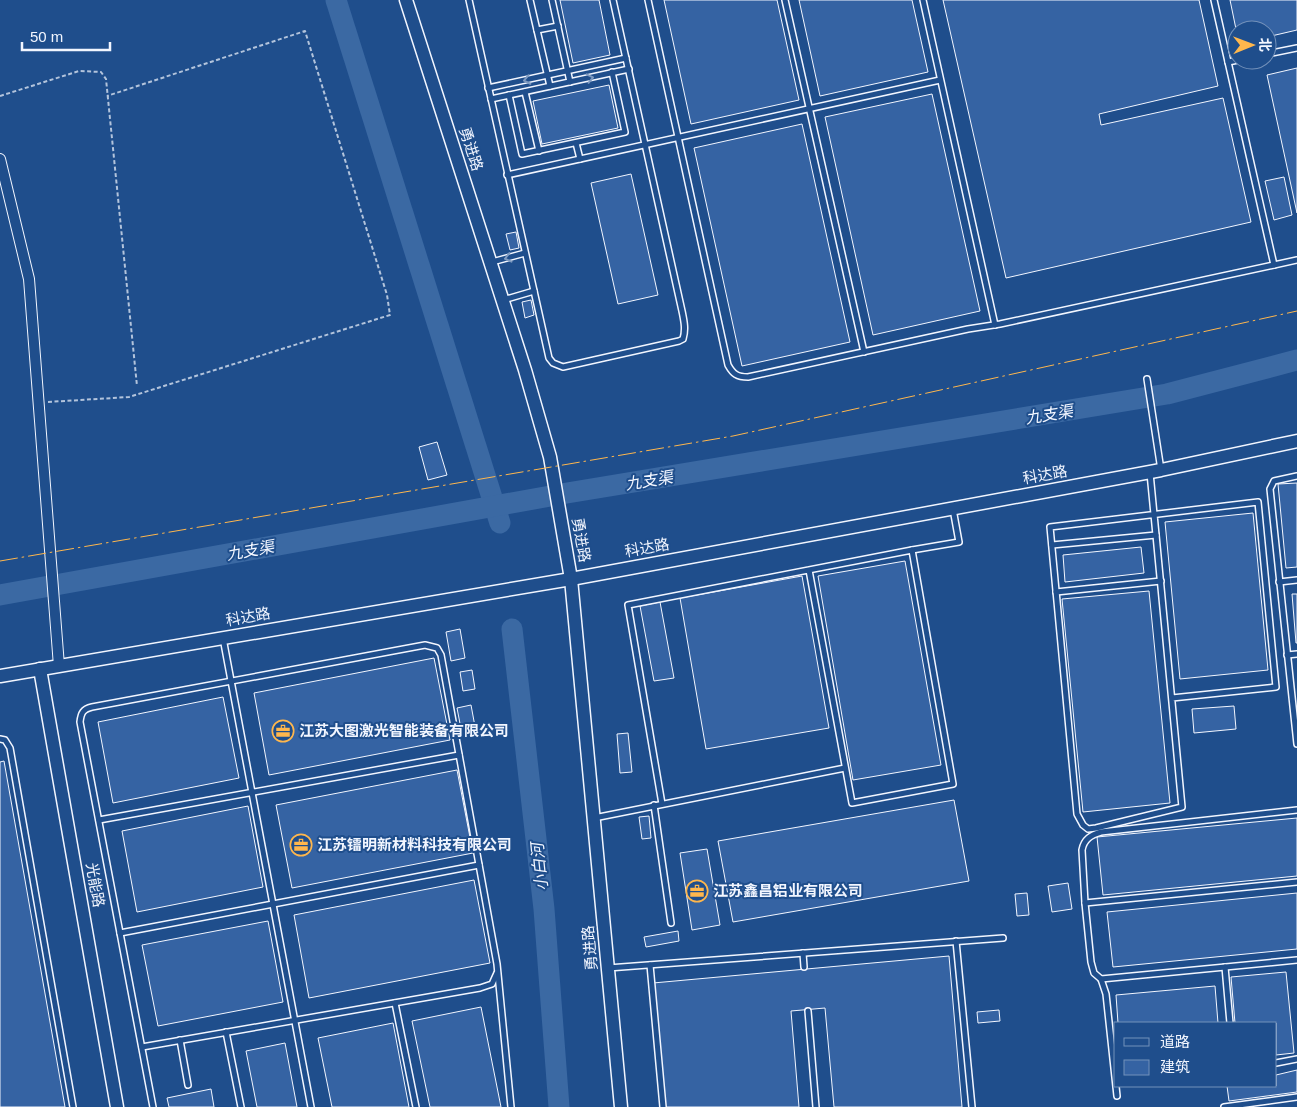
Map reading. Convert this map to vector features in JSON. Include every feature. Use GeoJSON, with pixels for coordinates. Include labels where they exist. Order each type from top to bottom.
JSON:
{"type":"FeatureCollection","features":[{"type":"Feature","properties":{"kind":"street","name":"勇进路"},"geometry":{"type":"LineString","coordinates":[[406,0],[550,457],[571,579],[621,1107]]}},
{"type":"Feature","properties":{"kind":"street"},"geometry":{"type":"LineString","coordinates":[[0,159],[29,279],[58,666]]}},
{"type":"Feature","properties":{"kind":"street","name":"科达路"},"geometry":{"type":"LineString","coordinates":[[0,676],[571,579],[1156,471],[1297,440]]}},
{"type":"Feature","properties":{"kind":"street","name":"光能路"},"geometry":{"type":"LineString","coordinates":[[40,669],[117,1107]]}},
{"type":"Feature","properties":{"kind":"lane"},"geometry":{"type":"LineString","coordinates":[[468,0],[549,358],[557,366],[569,366],[684,339],[685,325],[613,0]]}},
{"type":"Feature","properties":{"kind":"lane"},"geometry":{"type":"LineString","coordinates":[[530,0],[550,86]]}},
{"type":"Feature","properties":{"kind":"lane"},"geometry":{"type":"LineString","coordinates":[[552,0],[570,82]]}},
{"type":"Feature","properties":{"kind":"lane"},"geometry":{"type":"LineString","coordinates":[[648,0],[728,365],[732,372],[739,377],[748,377],[1297,260]]}},
{"type":"Feature","properties":{"kind":"lane"},"geometry":{"type":"LineString","coordinates":[[785,0],[864,352]]}},
{"type":"Feature","properties":{"kind":"lane"},"geometry":{"type":"LineString","coordinates":[[923,0],[995,325]]}},
{"type":"Feature","properties":{"kind":"lane"},"geometry":{"type":"LineString","coordinates":[[1214,0],[1227,58]]}},
{"type":"Feature","properties":{"kind":"lane"},"geometry":{"type":"LineString","coordinates":[[537,30],[558,26]]}},
{"type":"Feature","properties":{"kind":"lane"},"geometry":{"type":"LineString","coordinates":[[1277,52],[1297,48]]}},
{"type":"Feature","properties":{"kind":"lane"},"geometry":{"type":"LineString","coordinates":[[488,88],[626,58]]}},
{"type":"Feature","properties":{"kind":"lane"},"geometry":{"type":"LineString","coordinates":[[491,100],[628,69]]}},
{"type":"Feature","properties":{"kind":"lane"},"geometry":{"type":"LineString","coordinates":[[1230,70],[1274,265]]}},
{"type":"Feature","properties":{"kind":"lane"},"geometry":{"type":"LineString","coordinates":[[509,95],[522,154],[576,143],[625,132],[612,72]]}},
{"type":"Feature","properties":{"kind":"lane"},"geometry":{"type":"LineString","coordinates":[[508,175],[940,80]]}},
{"type":"Feature","properties":{"kind":"lane"},"geometry":{"type":"LineString","coordinates":[[526,92],[539,151]]}},
{"type":"Feature","properties":{"kind":"lane"},"geometry":{"type":"LineString","coordinates":[[576,143],[580,159]]}},
{"type":"Feature","properties":{"kind":"lane"},"geometry":{"type":"LineString","coordinates":[[490,262],[525,253]]}},
{"type":"Feature","properties":{"kind":"lane"},"geometry":{"type":"LineString","coordinates":[[502,300],[534,291]]}},
{"type":"Feature","properties":{"kind":"lane"},"geometry":{"type":"LineString","coordinates":[[1147,379],[1156,440],[1154,514],[1182,807],[1088,829],[1083,825],[1077,814],[1050,527],[1154,514],[1258,502],[1276,687],[1172,698]]}},
{"type":"Feature","properties":{"kind":"lane"},"geometry":{"type":"LineString","coordinates":[[1297,476],[1274,480],[1270,489],[1297,744]]}},
{"type":"Feature","properties":{"kind":"lane"},"geometry":{"type":"LineString","coordinates":[[662,804],[628,605],[959,542],[953,509]]}},
{"type":"Feature","properties":{"kind":"lane"},"geometry":{"type":"LineString","coordinates":[[1052,545],[1156,535]]}},
{"type":"Feature","properties":{"kind":"lane"},"geometry":{"type":"LineString","coordinates":[[809,570],[852,803],[953,784],[912,550]]}},
{"type":"Feature","properties":{"kind":"lane"},"geometry":{"type":"LineString","coordinates":[[1279,582],[1297,580]]}},
{"type":"Feature","properties":{"kind":"lane"},"geometry":{"type":"LineString","coordinates":[[1056,592],[1161,581]]}},
{"type":"Feature","properties":{"kind":"lane"},"geometry":{"type":"LineString","coordinates":[[223,638],[311,1107]]}},
{"type":"Feature","properties":{"kind":"lane"},"geometry":{"type":"LineString","coordinates":[[153,1107],[80,722],[82,713],[92,706],[425,645],[437,648],[441,655],[497,964],[511,1107]]}},
{"type":"Feature","properties":{"kind":"lane"},"geometry":{"type":"LineString","coordinates":[[1287,655],[1297,654]]}},
{"type":"Feature","properties":{"kind":"lane"},"geometry":{"type":"LineString","coordinates":[[0,739],[5,740],[10,748],[73,1107]]}},
{"type":"Feature","properties":{"kind":"lane"},"geometry":{"type":"LineString","coordinates":[[99,820],[459,755]]}},
{"type":"Feature","properties":{"kind":"lane"},"geometry":{"type":"LineString","coordinates":[[594,818],[845,768]]}},
{"type":"Feature","properties":{"kind":"lane"},"geometry":{"type":"LineString","coordinates":[[654,806],[671,923]]}},
{"type":"Feature","properties":{"kind":"lane"},"geometry":{"type":"LineString","coordinates":[[1114,1076],[1106,994],[1101,978],[1094,973],[1091,962],[1085,903],[1082,850],[1084,843],[1092,835],[1297,810]]}},
{"type":"Feature","properties":{"kind":"lane"},"geometry":{"type":"LineString","coordinates":[[120,933],[479,865]]}},
{"type":"Feature","properties":{"kind":"lane"},"geometry":{"type":"LineString","coordinates":[[1085,903],[1297,882]]}},
{"type":"Feature","properties":{"kind":"lane"},"geometry":{"type":"LineString","coordinates":[[608,968],[1003,938]]}},
{"type":"Feature","properties":{"kind":"lane"},"geometry":{"type":"LineString","coordinates":[[956,941],[972,1107]]}},
{"type":"Feature","properties":{"kind":"lane"},"geometry":{"type":"LineString","coordinates":[[803,953],[804,967]]}},
{"type":"Feature","properties":{"kind":"lane"},"geometry":{"type":"LineString","coordinates":[[1101,978],[1297,960]]}},
{"type":"Feature","properties":{"kind":"lane"},"geometry":{"type":"LineString","coordinates":[[650,965],[663,1107]]}},
{"type":"Feature","properties":{"kind":"lane"},"geometry":{"type":"LineString","coordinates":[[1225,967],[1230,1022]]}},
{"type":"Feature","properties":{"kind":"lane"},"geometry":{"type":"LineString","coordinates":[[142,1047],[480,988],[492,984],[497,973]]}},
{"type":"Feature","properties":{"kind":"lane"},"geometry":{"type":"LineString","coordinates":[[395,1003],[416,1107]]}},
{"type":"Feature","properties":{"kind":"lane"},"geometry":{"type":"LineString","coordinates":[[808,1011],[816,1107]]}},
{"type":"Feature","properties":{"kind":"lane"},"geometry":{"type":"LineString","coordinates":[[226,1032],[241,1107]]}},
{"type":"Feature","properties":{"kind":"lane"},"geometry":{"type":"LineString","coordinates":[[180,1040],[188,1085]]}},
{"type":"Feature","properties":{"kind":"lane"},"geometry":{"type":"LineString","coordinates":[[1277,1064],[1297,1058]]}},
{"type":"Feature","properties":{"kind":"lane"},"geometry":{"type":"LineString","coordinates":[[1115,1087],[1116,1096]]}},
{"type":"Feature","properties":{"kind":"lane"},"geometry":{"type":"LineString","coordinates":[[1224,1107],[1297,1097]]}},
{"type":"Feature","properties":{"kind":"path"},"geometry":{"type":"LineString","coordinates":[[38,402],[129,397],[390,315],[387,295],[305,32],[107,96]]}},
{"type":"Feature","properties":{"kind":"path"},"geometry":{"type":"LineString","coordinates":[[0,96],[79,71],[101,72],[106,79],[137,386]]}},
{"type":"Feature","properties":{"kind":"building"},"geometry":{"type":"Polygon","coordinates":[[[560,0],[599,0],[610,55],[573,63],[560,0]]]}},
{"type":"Feature","properties":{"kind":"building"},"geometry":{"type":"Polygon","coordinates":[[[664,0],[777,0],[799,100],[691,124],[664,0]]]}},
{"type":"Feature","properties":{"kind":"building"},"geometry":{"type":"Polygon","coordinates":[[[799,0],[912,0],[928,72],[820,96],[799,0]]]}},
{"type":"Feature","properties":{"kind":"building"},"geometry":{"type":"Polygon","coordinates":[[[943,0],[1199,0],[1218,86],[1099,114],[1101,125],[1223,98],[1251,222],[1006,278],[943,0]]]}},
{"type":"Feature","properties":{"kind":"building"},"geometry":{"type":"Polygon","coordinates":[[[1230,0],[1297,0],[1297,30],[1277,35],[1277,20],[1234,20],[1230,0]]]}},
{"type":"Feature","properties":{"kind":"building"},"geometry":{"type":"Polygon","coordinates":[[[1297,68],[1297,213],[1267,75],[1297,68]]]}},
{"type":"Feature","properties":{"kind":"building"},"geometry":{"type":"Polygon","coordinates":[[[609,85],[618,128],[542,144],[533,101],[609,85]]]}},
{"type":"Feature","properties":{"kind":"building"},"geometry":{"type":"Polygon","coordinates":[[[932,94],[980,311],[873,335],[825,117],[932,94]]]}},
{"type":"Feature","properties":{"kind":"building"},"geometry":{"type":"Polygon","coordinates":[[[802,124],[850,342],[742,366],[694,148],[802,124]]]}},
{"type":"Feature","properties":{"kind":"building"},"geometry":{"type":"Polygon","coordinates":[[[631,174],[658,295],[618,304],[591,183],[631,174]]]}},
{"type":"Feature","properties":{"kind":"building"},"geometry":{"type":"Polygon","coordinates":[[[1284,177],[1292,215],[1274,220],[1265,181],[1284,177]]]}},
{"type":"Feature","properties":{"kind":"building"},"geometry":{"type":"Polygon","coordinates":[[[516,232],[519,248],[510,250],[506,234],[516,232]]]}},
{"type":"Feature","properties":{"kind":"building"},"geometry":{"type":"Polygon","coordinates":[[[531,300],[534,315],[525,318],[522,302],[531,300]]]}},
{"type":"Feature","properties":{"kind":"building"},"geometry":{"type":"Polygon","coordinates":[[[437,442],[447,475],[428,480],[419,447],[437,442]]]}},
{"type":"Feature","properties":{"kind":"building"},"geometry":{"type":"Polygon","coordinates":[[[1297,483],[1297,567],[1286,568],[1278,484],[1297,483]]]}},
{"type":"Feature","properties":{"kind":"building"},"geometry":{"type":"Polygon","coordinates":[[[1253,513],[1268,670],[1180,679],[1165,522],[1253,513]]]}},
{"type":"Feature","properties":{"kind":"building"},"geometry":{"type":"Polygon","coordinates":[[[1141,547],[1144,573],[1065,582],[1063,555],[1141,547]]]}},
{"type":"Feature","properties":{"kind":"building"},"geometry":{"type":"Polygon","coordinates":[[[905,561],[941,765],[853,780],[818,576],[905,561]]]}},
{"type":"Feature","properties":{"kind":"building"},"geometry":{"type":"Polygon","coordinates":[[[802,576],[829,728],[706,749],[680,598],[802,576]]]}},
{"type":"Feature","properties":{"kind":"building"},"geometry":{"type":"Polygon","coordinates":[[[1149,591],[1170,803],[1083,812],[1062,599],[1149,591]]]}},
{"type":"Feature","properties":{"kind":"building"},"geometry":{"type":"Polygon","coordinates":[[[1292,594],[1297,594],[1297,643],[1296,643],[1292,594]]]}},
{"type":"Feature","properties":{"kind":"building"},"geometry":{"type":"Polygon","coordinates":[[[660,602],[674,678],[654,681],[640,606],[660,602]]]}},
{"type":"Feature","properties":{"kind":"building"},"geometry":{"type":"Polygon","coordinates":[[[460,629],[465,658],[451,661],[446,632],[460,629]]]}},
{"type":"Feature","properties":{"kind":"building"},"geometry":{"type":"Polygon","coordinates":[[[434,658],[450,740],[269,775],[254,693],[434,658]]]}},
{"type":"Feature","properties":{"kind":"building"},"geometry":{"type":"Polygon","coordinates":[[[472,670],[475,689],[463,691],[460,672],[472,670]]]}},
{"type":"Feature","properties":{"kind":"building"},"geometry":{"type":"Polygon","coordinates":[[[223,697],[239,778],[113,803],[98,722],[223,697]]]}},
{"type":"Feature","properties":{"kind":"building"},"geometry":{"type":"Polygon","coordinates":[[[471,705],[476,732],[462,734],[457,708],[471,705]]]}},
{"type":"Feature","properties":{"kind":"building"},"geometry":{"type":"Polygon","coordinates":[[[1234,706],[1236,729],[1194,733],[1192,709],[1234,706]]]}},
{"type":"Feature","properties":{"kind":"building"},"geometry":{"type":"Polygon","coordinates":[[[628,733],[632,772],[620,773],[617,734],[628,733]]]}},
{"type":"Feature","properties":{"kind":"building"},"geometry":{"type":"Polygon","coordinates":[[[4,761],[65,1107],[0,1107],[0,762],[4,761]]]}},
{"type":"Feature","properties":{"kind":"building"},"geometry":{"type":"Polygon","coordinates":[[[457,770],[473,853],[292,888],[276,805],[457,770]]]}},
{"type":"Feature","properties":{"kind":"building"},"geometry":{"type":"Polygon","coordinates":[[[954,800],[969,881],[733,922],[718,841],[954,800]]]}},
{"type":"Feature","properties":{"kind":"building"},"geometry":{"type":"Polygon","coordinates":[[[248,806],[263,887],[137,912],[122,831],[248,806]]]}},
{"type":"Feature","properties":{"kind":"building"},"geometry":{"type":"Polygon","coordinates":[[[649,816],[651,838],[642,839],[639,817],[649,816]]]}},
{"type":"Feature","properties":{"kind":"building"},"geometry":{"type":"Polygon","coordinates":[[[1297,818],[1297,876],[1103,895],[1097,837],[1297,818]]]}},
{"type":"Feature","properties":{"kind":"building"},"geometry":{"type":"Polygon","coordinates":[[[707,849],[720,925],[692,930],[680,853],[707,849]]]}},
{"type":"Feature","properties":{"kind":"building"},"geometry":{"type":"Polygon","coordinates":[[[474,880],[490,963],[309,998],[294,915],[474,880]]]}},
{"type":"Feature","properties":{"kind":"building"},"geometry":{"type":"Polygon","coordinates":[[[1068,883],[1072,909],[1052,912],[1048,886],[1068,883]]]}},
{"type":"Feature","properties":{"kind":"building"},"geometry":{"type":"Polygon","coordinates":[[[1027,893],[1029,915],[1017,916],[1015,894],[1027,893]]]}},
{"type":"Feature","properties":{"kind":"building"},"geometry":{"type":"Polygon","coordinates":[[[1297,893],[1297,949],[1113,967],[1107,912],[1297,893]]]}},
{"type":"Feature","properties":{"kind":"building"},"geometry":{"type":"Polygon","coordinates":[[[268,921],[283,1002],[158,1026],[142,945],[268,921]]]}},
{"type":"Feature","properties":{"kind":"building"},"geometry":{"type":"Polygon","coordinates":[[[678,931],[679,941],[646,947],[644,937],[678,931]]]}},
{"type":"Feature","properties":{"kind":"building"},"geometry":{"type":"Polygon","coordinates":[[[949,956],[962,1107],[834,1107],[825,1008],[791,1011],[799,1107],[664,1107],[653,983],[949,956]]]}},
{"type":"Feature","properties":{"kind":"building"},"geometry":{"type":"Polygon","coordinates":[[[1286,972],[1294,1053],[1277,1055],[1277,1022],[1235,1022],[1231,977],[1286,972]]]}},
{"type":"Feature","properties":{"kind":"building"},"geometry":{"type":"Polygon","coordinates":[[[1215,986],[1218,1022],[1118,1022],[1116,995],[1215,986]]]}},
{"type":"Feature","properties":{"kind":"building"},"geometry":{"type":"Polygon","coordinates":[[[481,1007],[501,1107],[430,1107],[412,1021],[481,1007]]]}},
{"type":"Feature","properties":{"kind":"building"},"geometry":{"type":"Polygon","coordinates":[[[999,1010],[1000,1021],[978,1023],[977,1012],[999,1010]]]}},
{"type":"Feature","properties":{"kind":"building"},"geometry":{"type":"Polygon","coordinates":[[[393,1023],[409,1107],[332,1107],[318,1038],[393,1023]]]}},
{"type":"Feature","properties":{"kind":"building"},"geometry":{"type":"Polygon","coordinates":[[[285,1043],[297,1107],[257,1107],[246,1051],[285,1043]]]}},
{"type":"Feature","properties":{"kind":"building"},"geometry":{"type":"Polygon","coordinates":[[[1297,1070],[1297,1092],[1229,1101],[1227,1087],[1277,1087],[1277,1075],[1297,1070]]]}},
{"type":"Feature","properties":{"kind":"building"},"geometry":{"type":"Polygon","coordinates":[[[211,1089],[214,1107],[169,1107],[167,1098],[211,1089]]]}},
{"type":"Feature","properties":{"kind":"waterway"},"geometry":{"type":"LineString","coordinates":[[336,0],[500,523]]}},
{"type":"Feature","properties":{"kind":"waterway","name":"九支渠"},"geometry":{"type":"LineString","coordinates":[[0,595],[567,493],[1167,394],[1297,360]]}},
{"type":"Feature","properties":{"kind":"waterway","name":"小白河"},"geometry":{"type":"LineString","coordinates":[[512,629],[544,909],[559,1107]]}},
{"type":"Feature","properties":{"kind":"power"},"geometry":{"type":"LineString","coordinates":[[0,561],[733,436],[1297,311]]}},
{"type":"Feature","properties":{"kind":"place","name":"江苏大图激光智能装备有限公司"},"geometry":{"type":"Point","coordinates":[283,731]}},
{"type":"Feature","properties":{"kind":"place","name":"江苏镭明新材料科技有限公司"},"geometry":{"type":"Point","coordinates":[301,845]}},
{"type":"Feature","properties":{"kind":"place","name":"江苏鑫昌铝业有限公司"},"geometry":{"type":"Point","coordinates":[697,891]}}]}
